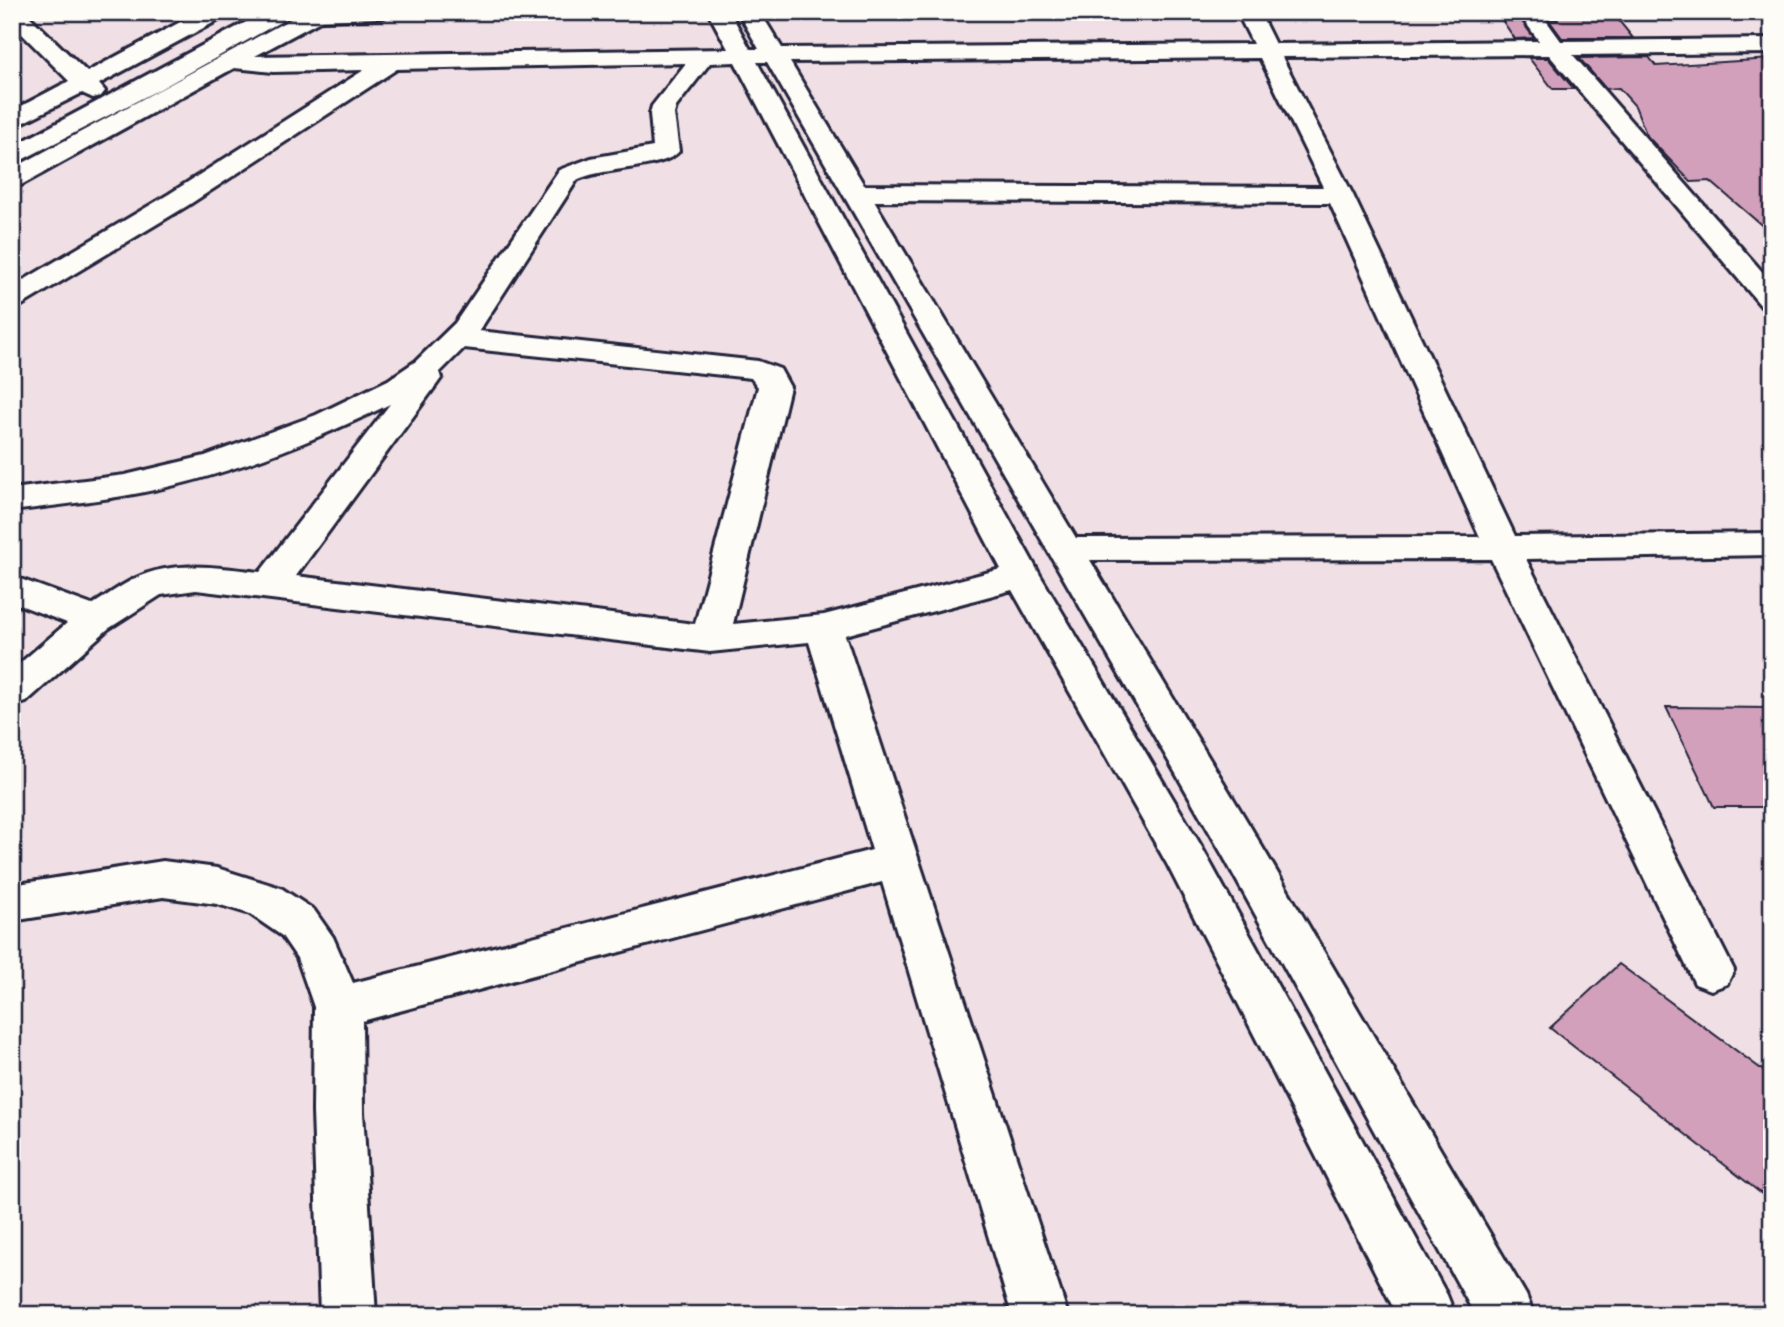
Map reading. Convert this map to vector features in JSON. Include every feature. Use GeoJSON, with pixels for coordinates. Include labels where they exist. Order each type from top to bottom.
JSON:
{"type":"FeatureCollection","features":[{"type":"Feature","properties":{"kind":"street"},"geometry":{"type":"LineString","coordinates":[[12,12],[88,88]]}},
{"type":"Feature","properties":{"kind":"street"},"geometry":{"type":"LineString","coordinates":[[12,132],[216,12]]}},
{"type":"Feature","properties":{"kind":"street"},"geometry":{"type":"LineString","coordinates":[[12,121],[88,88],[241,12]]}},
{"type":"Feature","properties":{"kind":"street"},"geometry":{"type":"LineString","coordinates":[[12,157],[152,84],[281,12]]}},
{"type":"Feature","properties":{"kind":"street"},"geometry":{"type":"LineString","coordinates":[[309,12],[376,12]]}},
{"type":"Feature","properties":{"kind":"street"},"geometry":{"type":"LineString","coordinates":[[719,12],[758,57],[854,193],[1236,840],[1506,1315]]}},
{"type":"Feature","properties":{"kind":"street"},"geometry":{"type":"LineString","coordinates":[[749,12],[758,57],[1022,575],[1185,856],[1427,1315]]}},
{"type":"Feature","properties":{"kind":"street"},"geometry":{"type":"LineString","coordinates":[[1248,12],[1264,50],[1340,195],[1503,548],[1711,970]]}},
{"type":"Feature","properties":{"kind":"street"},"geometry":{"type":"LineString","coordinates":[[1529,12],[1555,48],[1772,301]]}},
{"type":"Feature","properties":{"kind":"street"},"geometry":{"type":"LineString","coordinates":[[12,180],[319,13]]}},
{"type":"Feature","properties":{"kind":"street"},"geometry":{"type":"LineString","coordinates":[[234,61],[273,65],[704,56],[1772,46]]}},
{"type":"Feature","properties":{"kind":"street"},"geometry":{"type":"LineString","coordinates":[[12,500],[125,485],[242,455],[363,405],[399,387],[427,368],[466,330],[568,175],[579,168],[635,160],[666,151],[662,114],[664,106],[704,56]]}},
{"type":"Feature","properties":{"kind":"street"},"geometry":{"type":"LineString","coordinates":[[12,299],[178,200],[392,62]]}},
{"type":"Feature","properties":{"kind":"street"},"geometry":{"type":"LineString","coordinates":[[854,193],[1340,195]]}},
{"type":"Feature","properties":{"kind":"street"},"geometry":{"type":"LineString","coordinates":[[270,585],[453,343]]}},
{"type":"Feature","properties":{"kind":"street"},"geometry":{"type":"LineString","coordinates":[[453,343],[758,370],[769,376],[774,387],[710,639]]}},
{"type":"Feature","properties":{"kind":"street"},"geometry":{"type":"LineString","coordinates":[[1063,549],[1503,548],[1772,544]]}},
{"type":"Feature","properties":{"kind":"street"},"geometry":{"type":"LineString","coordinates":[[12,692],[95,620],[149,586],[173,580],[196,578],[270,585],[710,639],[824,628],[1022,575]]}},
{"type":"Feature","properties":{"kind":"street"},"geometry":{"type":"LineString","coordinates":[[12,588],[95,620]]}},
{"type":"Feature","properties":{"kind":"street"},"geometry":{"type":"LineString","coordinates":[[824,628],[1040,1315]]}},
{"type":"Feature","properties":{"kind":"street"},"geometry":{"type":"LineString","coordinates":[[338,1007],[896,861]]}},
{"type":"Feature","properties":{"kind":"street"},"geometry":{"type":"LineString","coordinates":[[12,903],[97,887],[163,879],[217,886],[241,893],[265,901],[298,923],[317,950],[338,1007],[338,1112],[348,1315]]}},
{"type":"Feature","properties":{"kind":"building"},"geometry":{"type":"Polygon","coordinates":[[[1552,12],[1612,12],[1633,38],[1562,38],[1549,20],[1558,20],[1552,12]]]}},
{"type":"Feature","properties":{"kind":"building"},"geometry":{"type":"Polygon","coordinates":[[[1502,20],[1521,20],[1534,38],[1515,39],[1502,20]]]}},
{"type":"Feature","properties":{"kind":"building"},"geometry":{"type":"Polygon","coordinates":[[[1649,57],[1656,66],[1772,59],[1772,234],[1710,181],[1691,182],[1647,136],[1635,106],[1619,88],[1606,89],[1579,58],[1649,57]]]}},
{"type":"Feature","properties":{"kind":"building"},"geometry":{"type":"Polygon","coordinates":[[[1529,58],[1548,58],[1574,89],[1553,89],[1529,58]]]}},
{"type":"Feature","properties":{"kind":"building"},"geometry":{"type":"Polygon","coordinates":[[[1666,707],[1772,708],[1772,807],[1714,807],[1666,707]]]}},
{"type":"Feature","properties":{"kind":"building"},"geometry":{"type":"Polygon","coordinates":[[[1619,964],[1772,1077],[1772,1202],[1550,1028],[1619,964]]]}}]}
